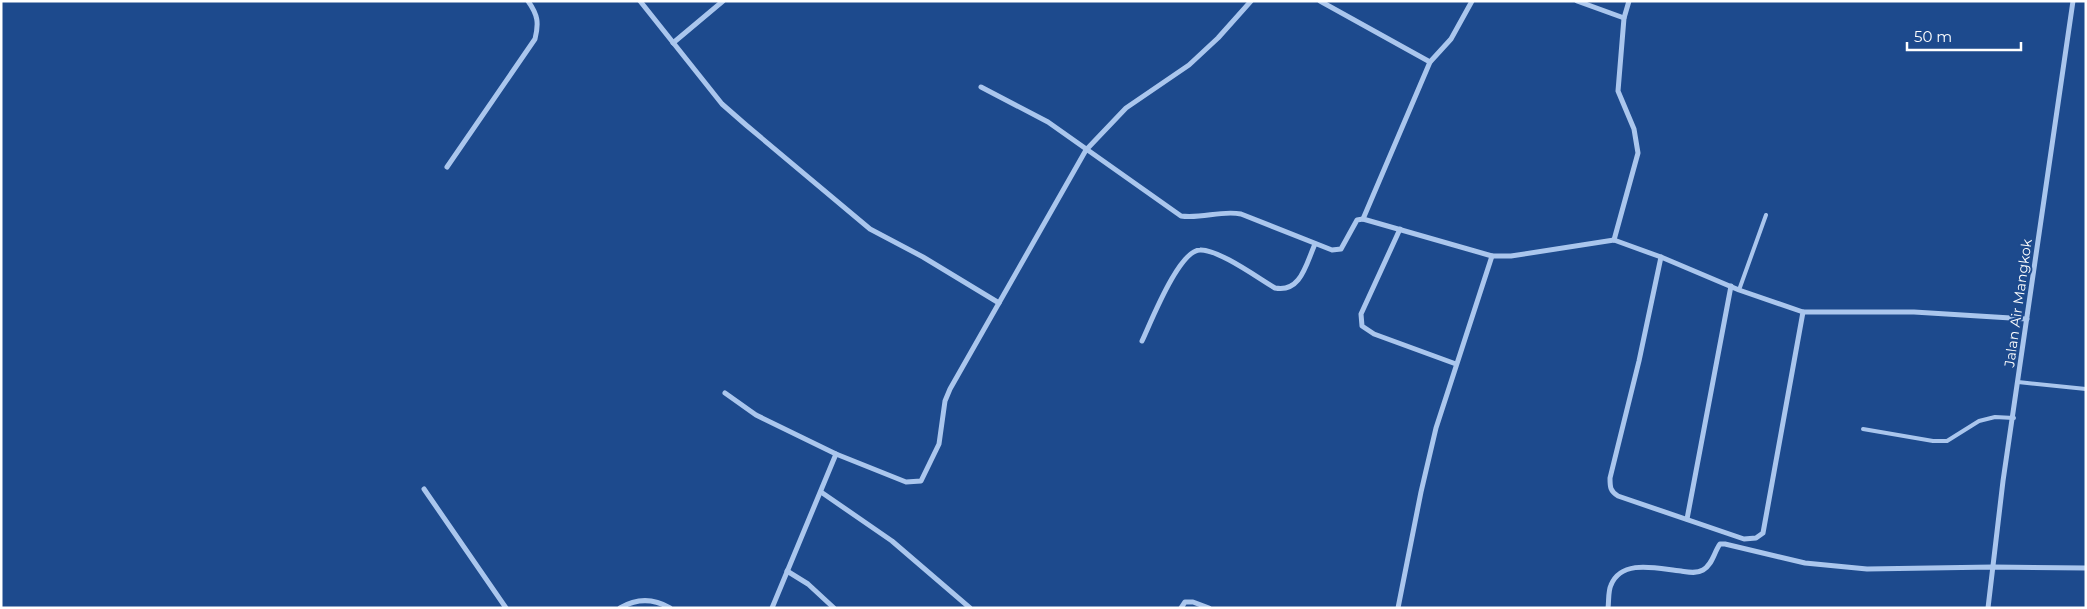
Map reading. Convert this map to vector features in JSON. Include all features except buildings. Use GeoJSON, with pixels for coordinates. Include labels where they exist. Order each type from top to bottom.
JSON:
{"type":"FeatureCollection","features":[{"type":"Feature","properties":{"kind":"street"},"geometry":{"type":"LineString","coordinates":[[447,167],[535,39],[538,26],[534,11],[528,1]]}},
{"type":"Feature","properties":{"kind":"street"},"geometry":{"type":"LineString","coordinates":[[640,1],[722,104],[853,215],[870,229],[999,303]]}},
{"type":"Feature","properties":{"kind":"street"},"geometry":{"type":"LineString","coordinates":[[673,43],[723,1]]}},
{"type":"Feature","properties":{"kind":"street"},"geometry":{"type":"LineString","coordinates":[[725,393],[756,414],[836,454],[906,482],[921,481],[939,444],[945,402],[950,389],[1086,150],[1126,108],[1189,65],[1218,38],[1251,1]]}},
{"type":"Feature","properties":{"kind":"street"},"geometry":{"type":"LineString","coordinates":[[1320,1],[1430,62]]}},
{"type":"Feature","properties":{"kind":"street"},"geometry":{"type":"LineString","coordinates":[[1363,219],[1430,62],[1451,39],[1472,1]]}},
{"type":"Feature","properties":{"kind":"street"},"geometry":{"type":"LineString","coordinates":[[1577,1],[1624,18]]}},
{"type":"Feature","properties":{"kind":"street"},"geometry":{"type":"LineString","coordinates":[[1614,240],[1638,152],[1634,130],[1618,91],[1624,18],[1629,1]]}},
{"type":"Feature","properties":{"kind":"street","name":"Jalan Air Mangkok"},"geometry":{"type":"LineString","coordinates":[[1988,608],[2003,481],[2014,418],[2073,1]]}},
{"type":"Feature","properties":{"kind":"street"},"geometry":{"type":"LineString","coordinates":[[981,87],[1048,122],[1181,216],[1229,212],[1241,214],[1332,250],[1341,249],[1358,220],[1363,219],[1492,256],[1511,256],[1614,240],[1661,257],[1739,290],[1803,312],[1914,312],[2028,319]]}},
{"type":"Feature","properties":{"kind":"street"},"geometry":{"type":"LineString","coordinates":[[1400,229],[1361,314],[1362,326],[1374,334],[1456,364]]}},
{"type":"Feature","properties":{"kind":"street"},"geometry":{"type":"LineString","coordinates":[[1142,341],[1180,264],[1190,252],[1200,250],[1216,254],[1275,288],[1285,290],[1294,286],[1300,278],[1315,244]]}},
{"type":"Feature","properties":{"kind":"street"},"geometry":{"type":"LineString","coordinates":[[1398,608],[1420,492],[1436,428],[1492,256]]}},
{"type":"Feature","properties":{"kind":"street"},"geometry":{"type":"LineString","coordinates":[[1661,257],[1610,486],[1612,492],[1618,496],[1744,539],[1756,538],[1763,533],[1803,312]]}},
{"type":"Feature","properties":{"kind":"street"},"geometry":{"type":"LineString","coordinates":[[1687,519],[1730,286]]}},
{"type":"Feature","properties":{"kind":"street"},"geometry":{"type":"LineString","coordinates":[[772,608],[836,454]]}},
{"type":"Feature","properties":{"kind":"street"},"geometry":{"type":"LineString","coordinates":[[424,489],[506,608]]}},
{"type":"Feature","properties":{"kind":"street"},"geometry":{"type":"LineString","coordinates":[[821,492],[892,542],[970,608]]}},
{"type":"Feature","properties":{"kind":"street"},"geometry":{"type":"LineString","coordinates":[[1608,608],[1611,585],[1619,573],[1628,568],[1652,567],[1694,573],[1704,570],[1711,562],[1720,544],[1805,562],[1867,569],[2086,568]]}},
{"type":"Feature","properties":{"kind":"street"},"geometry":{"type":"LineString","coordinates":[[787,571],[822,596],[834,608]]}},
{"type":"Feature","properties":{"kind":"street"},"geometry":{"type":"LineString","coordinates":[[620,608],[634,601],[653,600],[670,608]]}},
{"type":"Feature","properties":{"kind":"street"},"geometry":{"type":"LineString","coordinates":[[1181,608],[1185,602],[1193,602],[1209,608]]}},
{"type":"Feature","properties":{"kind":"lane"},"geometry":{"type":"LineString","coordinates":[[1739,290],[1766,215]]}},
{"type":"Feature","properties":{"kind":"lane"},"geometry":{"type":"LineString","coordinates":[[2018,382],[2086,389]]}},
{"type":"Feature","properties":{"kind":"lane"},"geometry":{"type":"LineString","coordinates":[[1863,429],[1933,441],[1947,441],[1979,421],[1995,417],[2014,418]]}}]}
